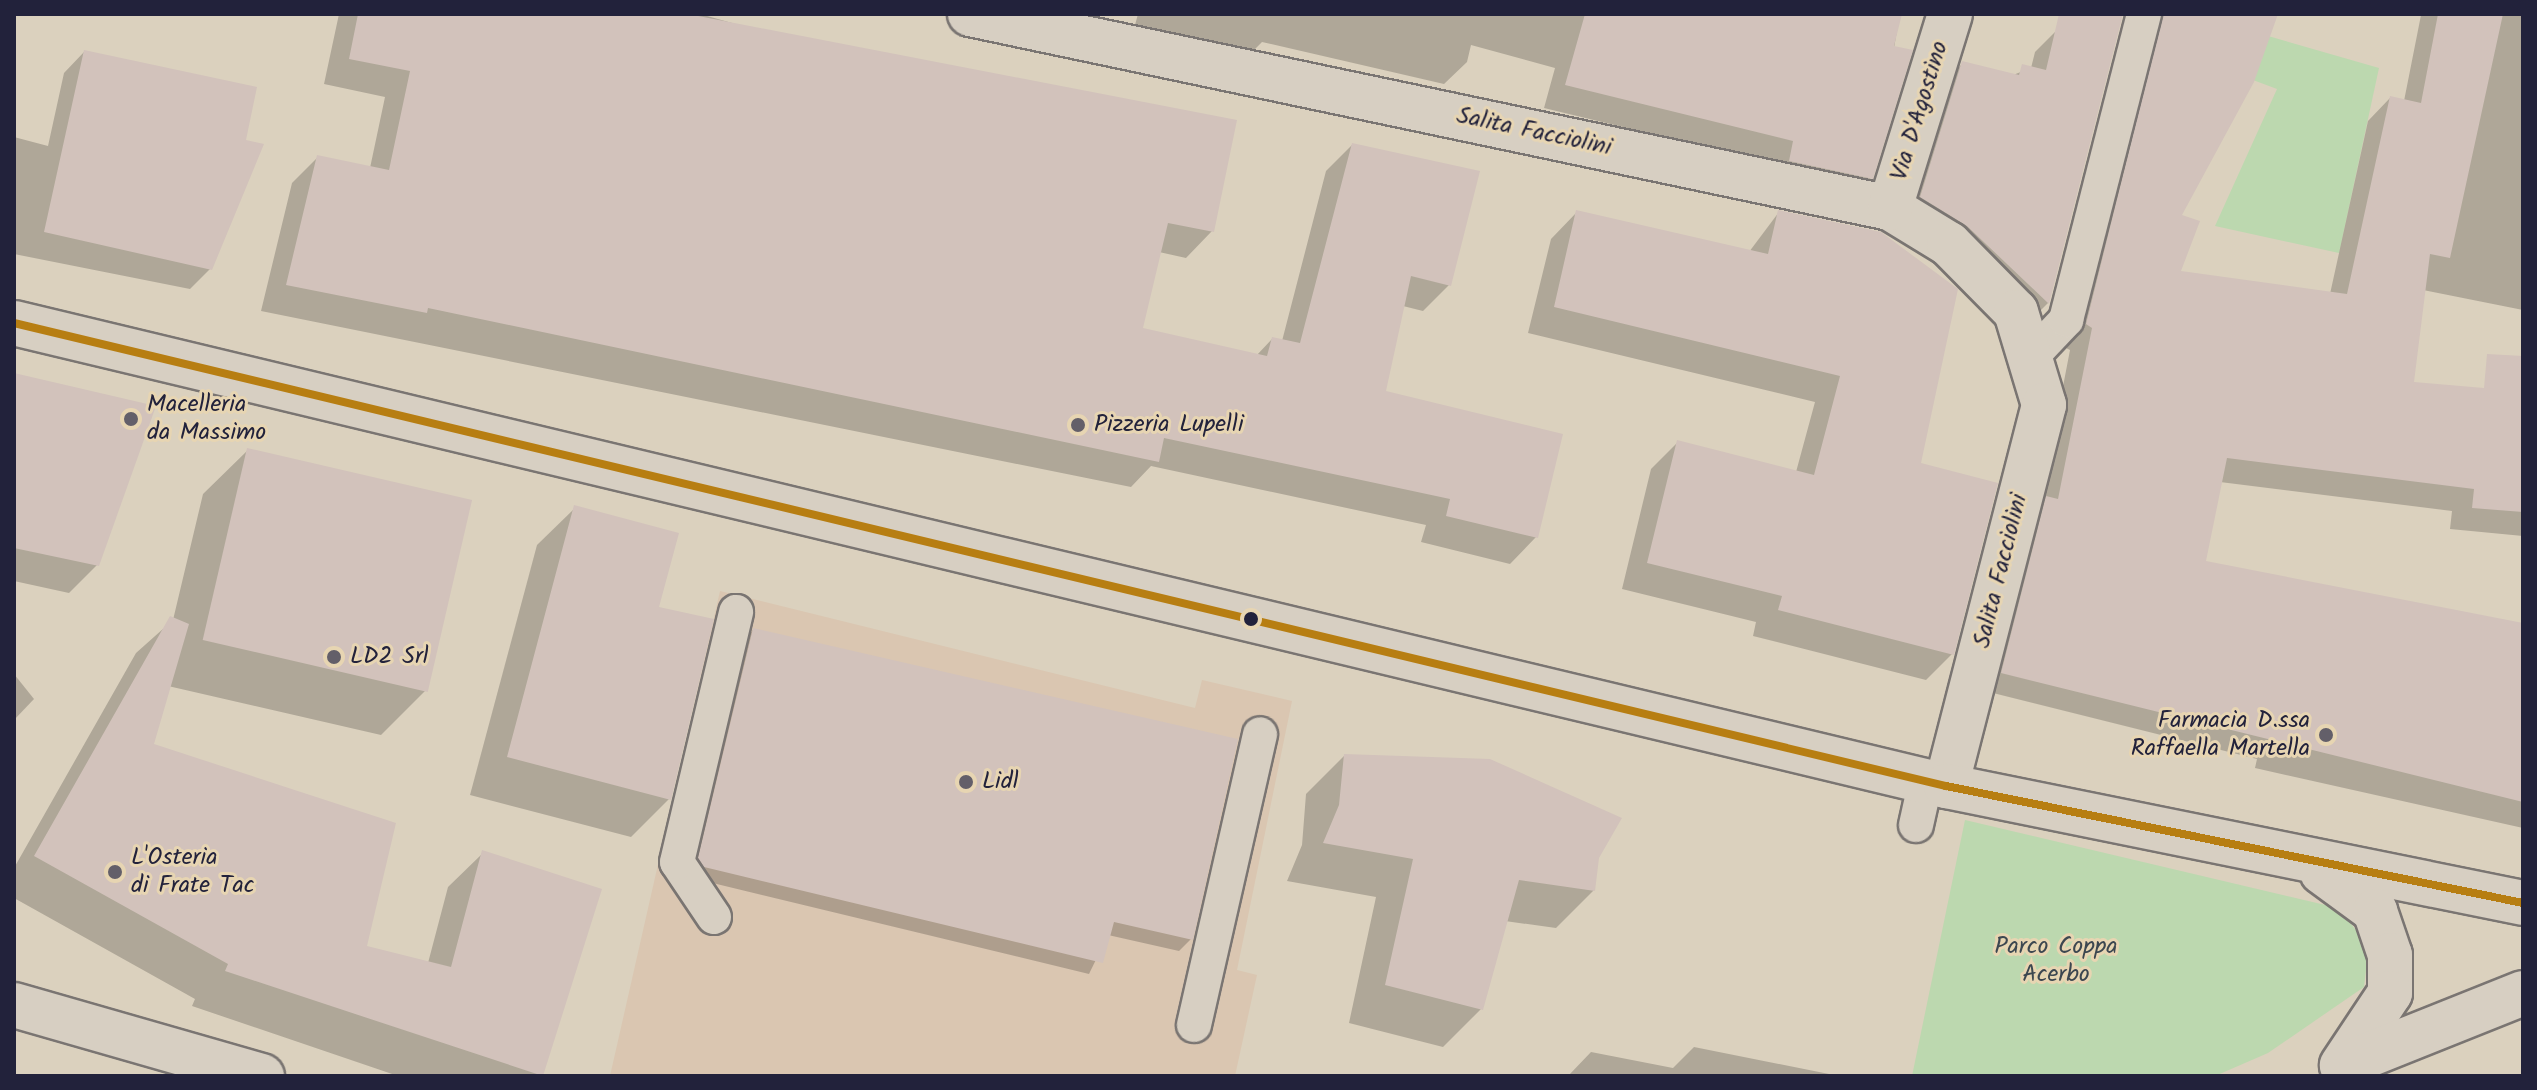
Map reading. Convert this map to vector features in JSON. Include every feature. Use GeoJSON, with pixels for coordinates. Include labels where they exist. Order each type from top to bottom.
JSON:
{"type":"FeatureCollection","features":[{"type":"Feature","properties":{"kind":"street","name":"Salita Facciolini"},"geometry":{"type":"LineString","coordinates":[[970,14],[1890,208],[1998,287],[2032,356],[2044,405],[1936,783]]}},
{"type":"Feature","properties":{"kind":"street","name":"Via D'Agostino"},"geometry":{"type":"LineString","coordinates":[[1890,208],[1950,14]]}},
{"type":"Feature","properties":{"kind":"street"},"geometry":{"type":"LineString","coordinates":[[14,323],[1936,783],[2311,865],[2523,903]]}},
{"type":"Feature","properties":{"kind":"street"},"geometry":{"type":"LineString","coordinates":[[2311,865],[2375,911],[2390,955],[2390,993],[2331,1071]]}},
{"type":"Feature","properties":{"kind":"street"},"geometry":{"type":"LineString","coordinates":[[2331,1071],[2523,993]]}},
{"type":"Feature","properties":{"kind":"street"},"geometry":{"type":"LineString","coordinates":[[14,1005],[203,1067],[262,1076]]}},
{"type":"Feature","properties":{"kind":"lane"},"geometry":{"type":"LineString","coordinates":[[2032,356],[2066,320],[2144,14]]}},
{"type":"Feature","properties":{"kind":"lane"},"geometry":{"type":"LineString","coordinates":[[714,917],[677,862],[736,612]]}},
{"type":"Feature","properties":{"kind":"lane"},"geometry":{"type":"LineString","coordinates":[[1194,1025],[1260,734]]}},
{"type":"Feature","properties":{"kind":"lane"},"geometry":{"type":"LineString","coordinates":[[1916,825],[1936,783]]}},
{"type":"Feature","properties":{"kind":"shaded area"},"geometry":{"type":"Polygon","coordinates":[[[720,591],[1195,708],[1202,680],[1292,701],[1237,970],[1257,975],[1235,1076],[610,1076],[720,591]]]}},
{"type":"Feature","properties":{"kind":"green space"},"geometry":{"type":"Polygon","coordinates":[[[2192,14],[2379,68],[2339,253],[2215,226],[2277,89],[2165,47],[2192,14]]]}},
{"type":"Feature","properties":{"kind":"green space","name":"Parco Coppa Acerbo"},"geometry":{"type":"Polygon","coordinates":[[[1965,820],[2338,908],[2369,946],[2364,987],[2268,1053],[2215,1076],[1912,1076],[1965,820]]]}},
{"type":"Feature","properties":{"kind":"building"},"geometry":{"type":"Polygon","coordinates":[[[358,14],[688,14],[1237,120],[1214,232],[1168,223],[1143,328],[1267,356],[1272,337],[1300,343],[1352,143],[1480,171],[1451,286],[1411,276],[1386,391],[1563,434],[1538,538],[1446,516],[1450,499],[1164,438],[1159,462],[428,308],[427,313],[286,285],[317,155],[389,170],[410,71],[349,59],[358,14]]]}},
{"type":"Feature","properties":{"kind":"building"},"geometry":{"type":"Polygon","coordinates":[[[1585,14],[1902,14],[1894,46],[1913,50],[1873,179],[1789,161],[1793,141],[1565,85],[1585,14]]]}},
{"type":"Feature","properties":{"kind":"building"},"geometry":{"type":"Polygon","coordinates":[[[2059,14],[2123,14],[2049,304],[1967,226],[1920,197],[1962,61],[2019,75],[2022,64],[2046,70],[2059,14]]]}},
{"type":"Feature","properties":{"kind":"building"},"geometry":{"type":"Polygon","coordinates":[[[2163,14],[2278,14],[2254,82],[2182,215],[2200,221],[2181,271],[2347,294],[2390,96],[2421,103],[2438,14],[2503,14],[2450,258],[2430,254],[2414,382],[2484,388],[2487,354],[2523,356],[2523,512],[2472,508],[2474,489],[2227,458],[2206,561],[2523,623],[2523,802],[2001,673],[2046,496],[2058,499],[2092,328],[2086,324],[2163,14]]]}},
{"type":"Feature","properties":{"kind":"building"},"geometry":{"type":"Polygon","coordinates":[[[84,50],[257,87],[246,140],[264,144],[212,270],[44,232],[84,50]]]}},
{"type":"Feature","properties":{"kind":"building"},"geometry":{"type":"Polygon","coordinates":[[[1576,210],[1768,254],[1778,210],[1881,232],[1958,289],[1921,463],[1998,483],[1954,655],[1778,610],[1782,596],[1647,563],[1677,440],[1814,475],[1840,376],[1554,307],[1576,210]]]}},
{"type":"Feature","properties":{"kind":"building"},"geometry":{"type":"Polygon","coordinates":[[[14,373],[156,406],[99,566],[14,548],[14,373]]]}},
{"type":"Feature","properties":{"kind":"building"},"geometry":{"type":"Polygon","coordinates":[[[247,448],[472,500],[428,692],[203,640],[247,448]]]}},
{"type":"Feature","properties":{"kind":"building"},"geometry":{"type":"Polygon","coordinates":[[[574,505],[679,533],[659,607],[714,619],[671,800],[507,757],[574,505]]]}},
{"type":"Feature","properties":{"kind":"building"},"geometry":{"type":"Polygon","coordinates":[[[170,616],[189,624],[154,744],[396,823],[367,946],[451,967],[482,850],[602,889],[543,1076],[225,971],[228,964],[34,856],[170,616]]]}},
{"type":"Feature","properties":{"kind":"building","name":"Lidl"},"geometry":{"type":"Polygon","coordinates":[[[753,628],[1238,739],[1193,940],[1114,922],[1103,963],[704,867],[698,858],[753,628]]]}},
{"type":"Feature","properties":{"kind":"building"},"geometry":{"type":"Polygon","coordinates":[[[1344,754],[1490,759],[1622,818],[1599,858],[1595,891],[1519,880],[1483,1010],[1385,985],[1413,859],[1323,843],[1339,805],[1344,754]]]}},
{"type":"Feature","properties":{"kind":"transit line"},"geometry":{"type":"LineString","coordinates":[[14,323],[1946,786],[2523,903]]}},
{"type":"Feature","properties":{"kind":"place","name":"Macelleria da Massimo"},"geometry":{"type":"Point","coordinates":[131,419]}},
{"type":"Feature","properties":{"kind":"place","name":"Pizzeria Lupelli"},"geometry":{"type":"Point","coordinates":[1078,425]}},
{"type":"Feature","properties":{"kind":"place","name":"LD2 Srl"},"geometry":{"type":"Point","coordinates":[334,657]}},
{"type":"Feature","properties":{"kind":"place","name":"Farmacia D.ssa Raffaella Martella"},"geometry":{"type":"Point","coordinates":[2326,735]}},
{"type":"Feature","properties":{"kind":"place","name":"Lidl"},"geometry":{"type":"Point","coordinates":[966,782]}},
{"type":"Feature","properties":{"kind":"place","name":"L'Osteria di Frate Tac"},"geometry":{"type":"Point","coordinates":[115,872]}}]}
